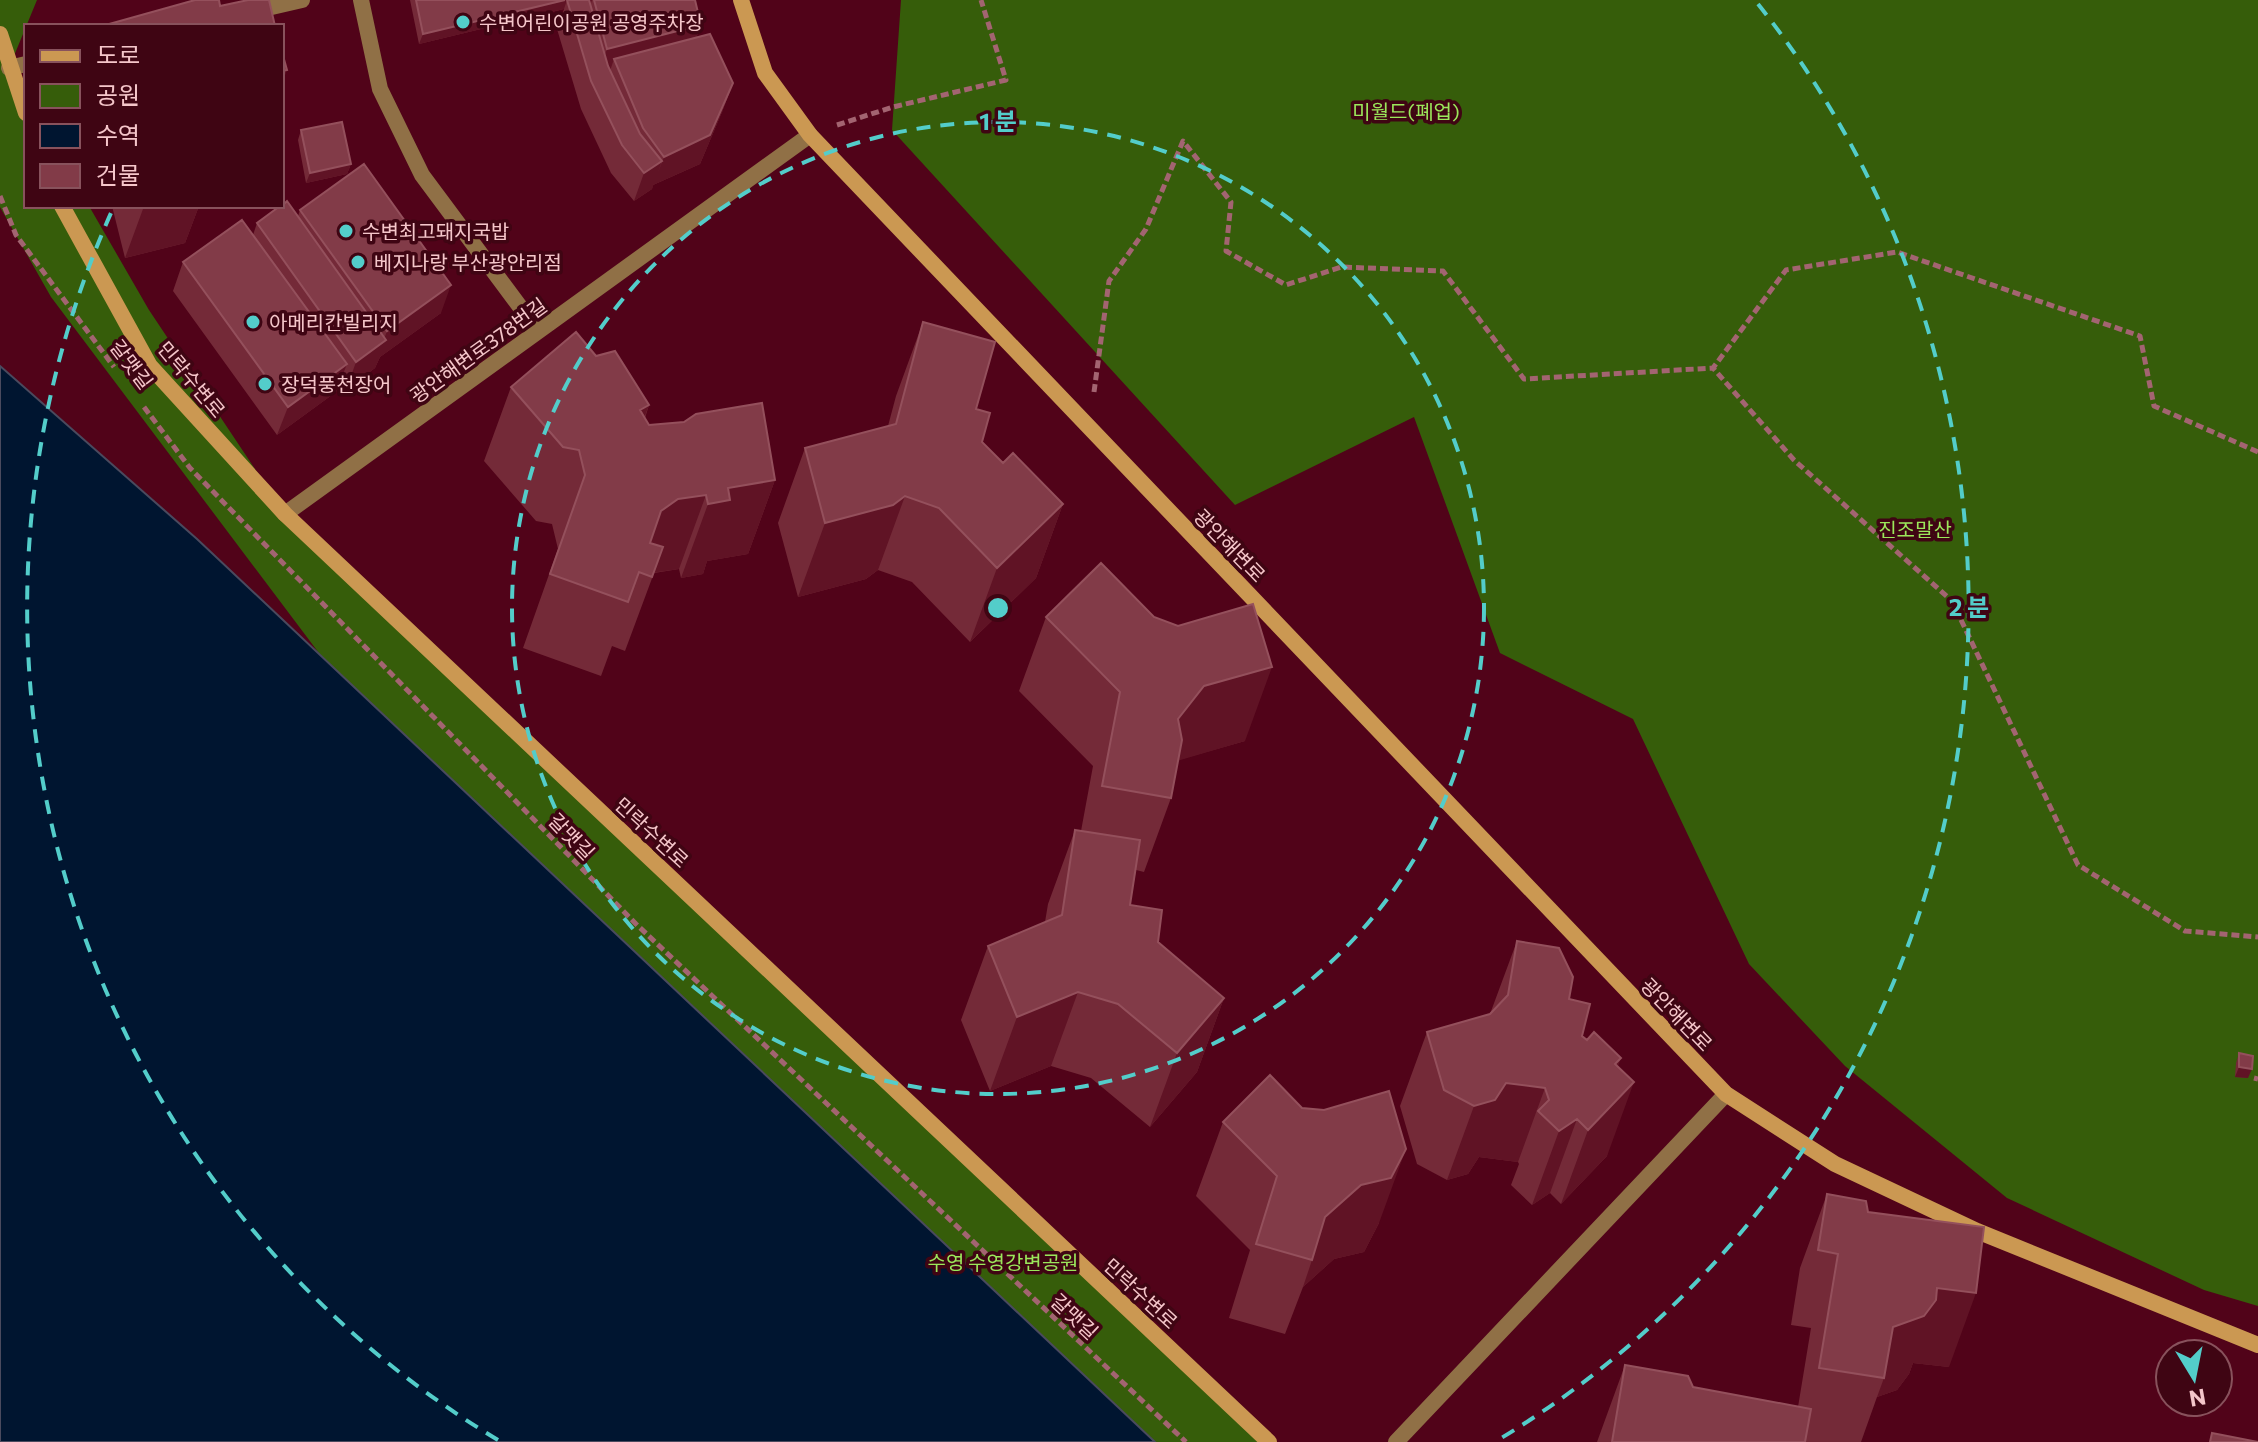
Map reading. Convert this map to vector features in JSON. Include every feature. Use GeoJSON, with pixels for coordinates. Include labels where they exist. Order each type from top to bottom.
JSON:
{"type":"FeatureCollection","features":[{"type":"Feature","properties":{"kind":"main road","name":"광안해변로"},"geometry":{"type":"LineString","coordinates":[[741,0],[765,73],[810,135],[1726,1094],[1835,1164],[1977,1231],[2258,1345]]}},
{"type":"Feature","properties":{"kind":"main road"},"geometry":{"type":"LineString","coordinates":[[0,34],[24,108]]}},
{"type":"Feature","properties":{"kind":"main road","name":"민락수변로"},"geometry":{"type":"LineString","coordinates":[[63,208],[150,366],[285,514],[1269,1442]]}},
{"type":"Feature","properties":{"kind":"street"},"geometry":{"type":"LineString","coordinates":[[234,16],[302,0]]}},
{"type":"Feature","properties":{"kind":"street"},"geometry":{"type":"LineString","coordinates":[[361,0],[380,89],[422,175],[538,331]]}},
{"type":"Feature","properties":{"kind":"street"},"geometry":{"type":"LineString","coordinates":[[9,68],[24,64]]}},
{"type":"Feature","properties":{"kind":"street","name":"광안해변로378번길"},"geometry":{"type":"LineString","coordinates":[[285,514],[810,135]]}},
{"type":"Feature","properties":{"kind":"street"},"geometry":{"type":"LineString","coordinates":[[1396,1442],[1726,1094]]}},
{"type":"Feature","properties":{"kind":"path"},"geometry":{"type":"LineString","coordinates":[[810,135],[893,107],[1006,80],[981,0]]}},
{"type":"Feature","properties":{"kind":"path"},"geometry":{"type":"LineString","coordinates":[[1089,426],[1109,281],[1146,229],[1183,141],[1231,202],[1226,251],[1286,285],[1341,267],[1443,271],[1524,379],[1713,368],[1786,270],[1897,252],[2140,336],[2154,406],[2258,452]]}},
{"type":"Feature","properties":{"kind":"path","name":"갈맷길"},"geometry":{"type":"LineString","coordinates":[[0,196],[16,235],[116,370]]}},
{"type":"Feature","properties":{"kind":"path"},"geometry":{"type":"LineString","coordinates":[[1713,368],[1794,460],[1952,601],[2078,865],[2185,931],[2258,937]]}},
{"type":"Feature","properties":{"kind":"path","name":"갈맷길"},"geometry":{"type":"LineString","coordinates":[[135,394],[190,468],[636,924],[1186,1442]]}},
{"type":"Feature","properties":{"kind":"green space","name":"수영 수영강변공원"},"geometry":{"type":"Polygon","coordinates":[[[0,0],[37,0],[27,24],[24,24],[24,32],[9,68],[24,94],[24,208],[90,208],[149,310],[285,514],[1269,1442],[1120,1442],[355,701],[51,297],[0,207],[0,0]]]}},
{"type":"Feature","properties":{"kind":"green space","name":"진조말산"},"geometry":{"type":"Polygon","coordinates":[[[901,0],[2258,0],[2258,1306],[2204,1290],[2007,1198],[1845,1066],[1749,964],[1633,719],[1500,653],[1414,417],[1235,505],[892,130],[901,0]]]}},
{"type":"Feature","properties":{"kind":"water"},"geometry":{"type":"Polygon","coordinates":[[[0,366],[197,539],[1155,1442],[0,1442],[0,366]]]}},
{"type":"Feature","properties":{"kind":"building"},"geometry":{"type":"Polygon","coordinates":[[[195,0],[219,0],[220,6],[248,0],[269,0],[275,24],[109,24],[195,0]]]}},
{"type":"Feature","properties":{"kind":"building"},"geometry":{"type":"Polygon","coordinates":[[[416,0],[565,0],[423,34],[416,0]]]}},
{"type":"Feature","properties":{"kind":"building"},"geometry":{"type":"Polygon","coordinates":[[[567,0],[589,0],[608,66],[640,134],[662,161],[644,173],[622,145],[591,81],[567,0]]]}},
{"type":"Feature","properties":{"kind":"building"},"geometry":{"type":"Polygon","coordinates":[[[594,0],[695,0],[701,25],[607,49],[594,0]]]}},
{"type":"Feature","properties":{"kind":"building"},"geometry":{"type":"Polygon","coordinates":[[[710,34],[733,83],[710,135],[664,157],[643,128],[614,59],[710,34]]]}},
{"type":"Feature","properties":{"kind":"building"},"geometry":{"type":"Polygon","coordinates":[[[342,122],[351,164],[310,173],[301,130],[342,122]]]}},
{"type":"Feature","properties":{"kind":"building"},"geometry":{"type":"Polygon","coordinates":[[[364,164],[451,285],[387,331],[300,210],[364,164]]]}},
{"type":"Feature","properties":{"kind":"building"},"geometry":{"type":"Polygon","coordinates":[[[287,201],[386,340],[356,362],[257,223],[277,208],[284,208],[287,201]]]}},
{"type":"Feature","properties":{"kind":"building"},"geometry":{"type":"Polygon","coordinates":[[[242,220],[347,364],[288,407],[183,262],[242,220]]]}},
{"type":"Feature","properties":{"kind":"building"},"geometry":{"type":"Polygon","coordinates":[[[923,322],[995,342],[976,409],[990,413],[982,442],[1003,463],[1013,453],[1063,504],[997,568],[939,508],[905,496],[893,505],[825,523],[805,448],[896,424],[923,322]]]}},
{"type":"Feature","properties":{"kind":"building"},"geometry":{"type":"Polygon","coordinates":[[[576,332],[596,356],[615,351],[649,405],[640,410],[649,425],[684,422],[696,414],[762,403],[775,480],[728,488],[730,500],[708,504],[706,495],[678,499],[661,511],[650,543],[663,547],[652,577],[639,572],[628,602],[550,574],[585,475],[579,450],[563,447],[511,387],[576,332]]]}},
{"type":"Feature","properties":{"kind":"building"},"geometry":{"type":"Polygon","coordinates":[[[1101,563],[1154,617],[1178,626],[1253,604],[1272,667],[1204,686],[1178,719],[1182,740],[1171,798],[1102,786],[1120,692],[1046,617],[1101,563]]]}},
{"type":"Feature","properties":{"kind":"building"},"geometry":{"type":"Polygon","coordinates":[[[1075,830],[1140,840],[1130,905],[1162,910],[1158,942],[1224,998],[1177,1053],[1118,1004],[1078,992],[1017,1017],[988,946],[1062,915],[1075,830]]]}},
{"type":"Feature","properties":{"kind":"building"},"geometry":{"type":"Polygon","coordinates":[[[1517,941],[1559,948],[1573,977],[1569,999],[1590,1004],[1582,1036],[1587,1040],[1594,1032],[1621,1058],[1615,1064],[1634,1082],[1588,1130],[1577,1119],[1559,1131],[1538,1111],[1549,1100],[1545,1088],[1506,1083],[1495,1100],[1474,1106],[1444,1090],[1427,1032],[1490,1014],[1508,995],[1517,941]]]}},
{"type":"Feature","properties":{"kind":"building"},"geometry":{"type":"Polygon","coordinates":[[[2239,1053],[2253,1056],[2252,1069],[2239,1067],[2239,1053]]]}},
{"type":"Feature","properties":{"kind":"building"},"geometry":{"type":"Polygon","coordinates":[[[1270,1075],[1302,1108],[1324,1110],[1389,1091],[1406,1149],[1391,1178],[1361,1185],[1325,1217],[1312,1260],[1256,1244],[1277,1176],[1223,1122],[1270,1075]]]}},
{"type":"Feature","properties":{"kind":"building"},"geometry":{"type":"Polygon","coordinates":[[[1827,1194],[1866,1201],[1868,1212],[1984,1227],[1976,1293],[1937,1288],[1936,1300],[1924,1316],[1893,1327],[1884,1378],[1819,1368],[1838,1254],[1818,1250],[1827,1194]]]}},
{"type":"Feature","properties":{"kind":"building"},"geometry":{"type":"Polygon","coordinates":[[[1625,1365],[1688,1376],[1693,1387],[1811,1409],[1805,1442],[1612,1442],[1625,1365]]]}},
{"type":"Feature","properties":{"kind":"building"},"geometry":{"type":"Polygon","coordinates":[[[2212,1433],[2258,1442],[2210,1442],[2212,1433]]]}},
{"type":"Feature","properties":{"kind":"place","name":"수변어린이공원 공영주차장"},"geometry":{"type":"Point","coordinates":[463,22]}},
{"type":"Feature","properties":{"kind":"place","name":"수변최고돼지국밥"},"geometry":{"type":"Point","coordinates":[346,231]}},
{"type":"Feature","properties":{"kind":"place","name":"베지나랑 부산광안리점"},"geometry":{"type":"Point","coordinates":[358,262]}},
{"type":"Feature","properties":{"kind":"place","name":"아메리칸빌리지"},"geometry":{"type":"Point","coordinates":[253,322]}},
{"type":"Feature","properties":{"kind":"place","name":"장덕풍천장어"},"geometry":{"type":"Point","coordinates":[265,384]}},
{"type":"Feature","properties":{"kind":"park label","name":"미월드(폐업)"},"geometry":{"type":"Point","coordinates":[1406,111]}}]}
